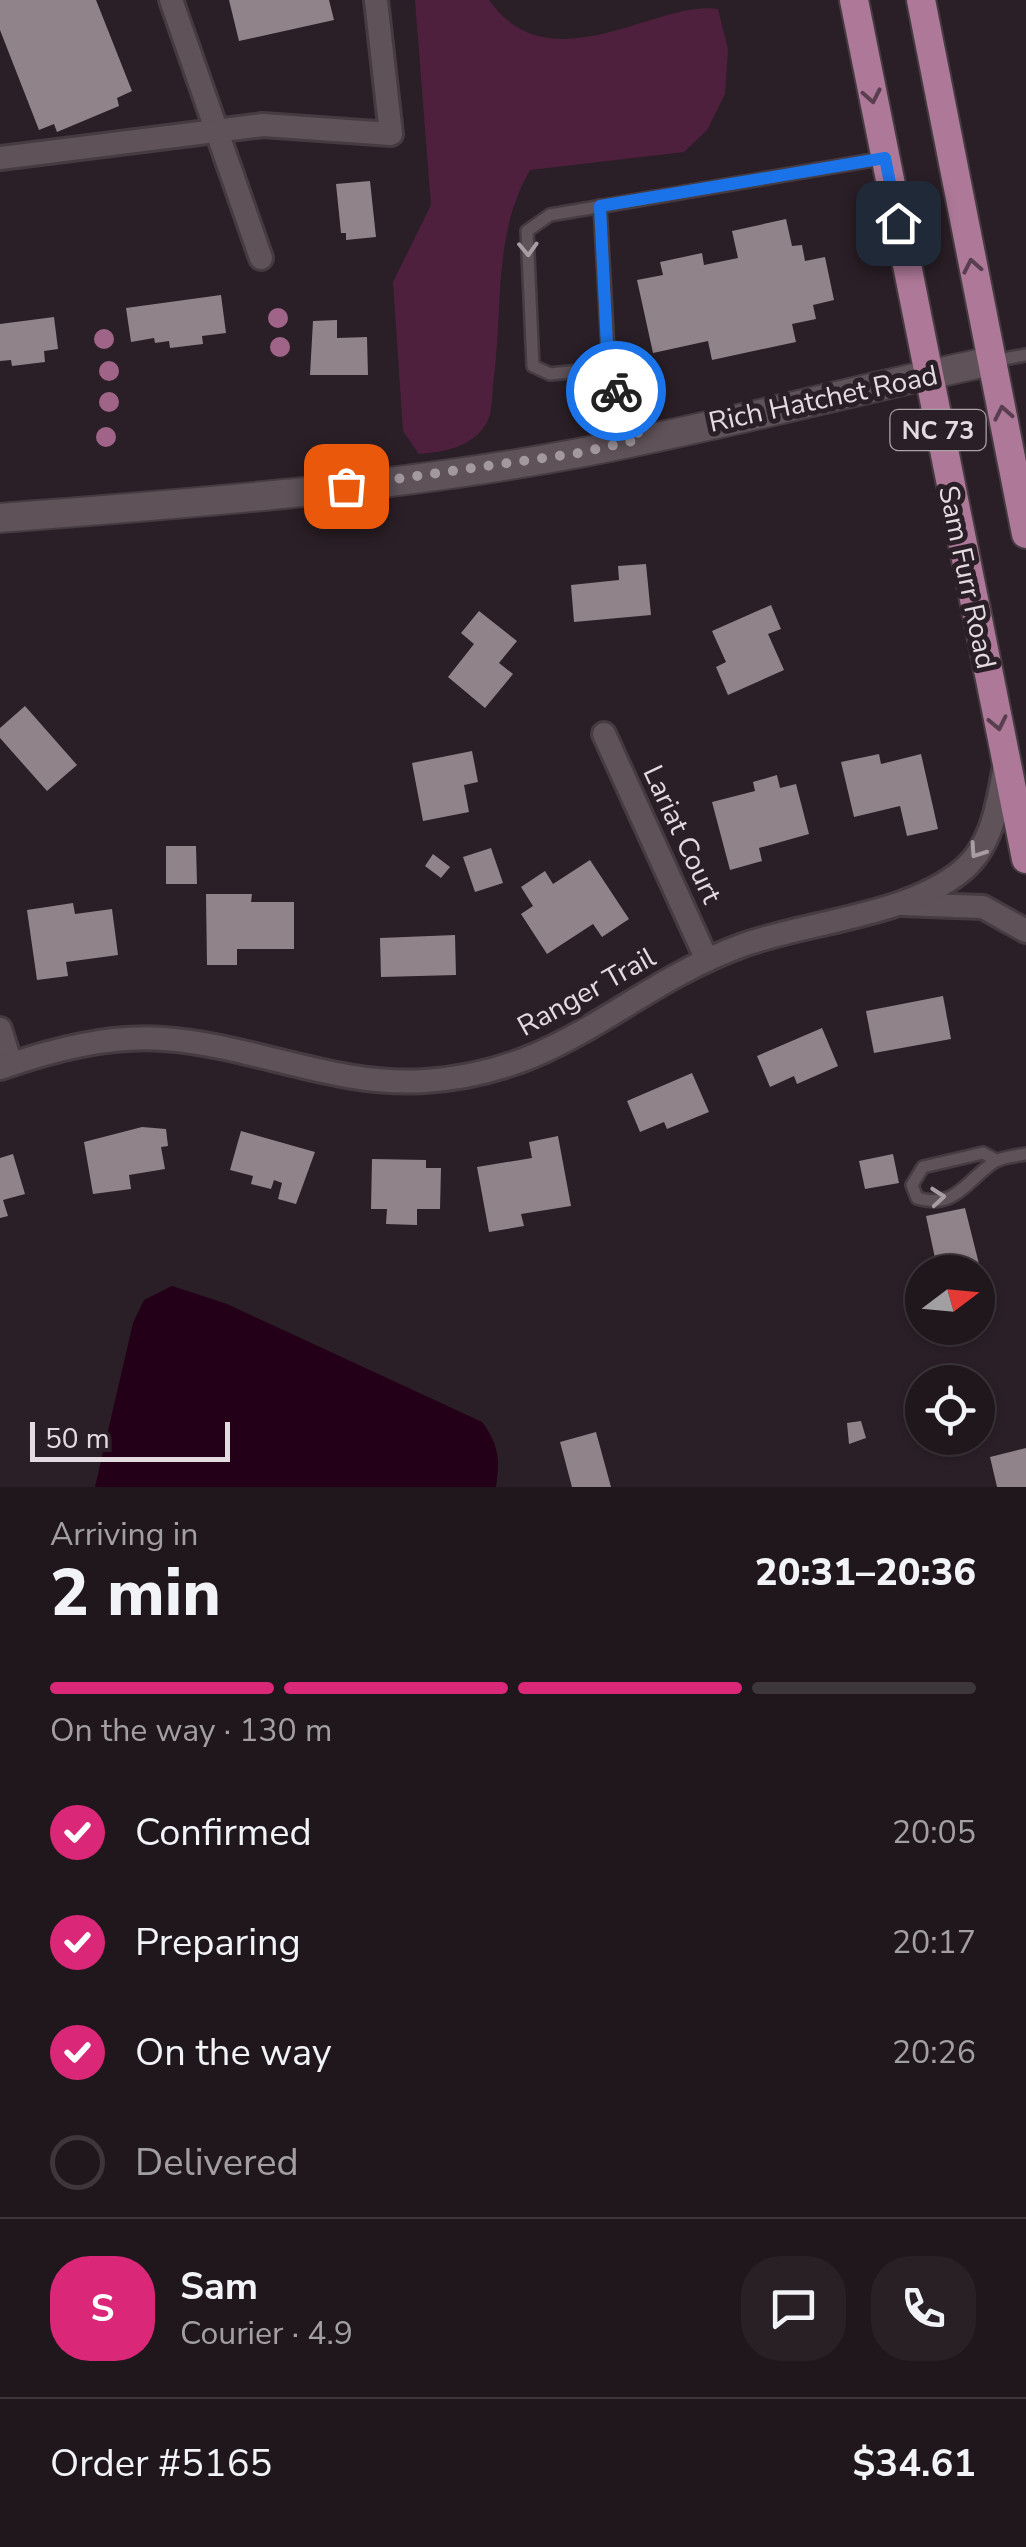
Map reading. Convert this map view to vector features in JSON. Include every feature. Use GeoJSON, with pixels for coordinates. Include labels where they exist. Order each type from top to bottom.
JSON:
{"type":"FeatureCollection","features":[{"type":"Feature","properties":{"kind":"main road","name":"Sam Furr Road"},"geometry":{"type":"LineString","coordinates":[[854,0],[1026,860]]}},
{"type":"Feature","properties":{"kind":"main road","name":"NC 73"},"geometry":{"type":"LineString","coordinates":[[921,0],[1026,534]]}},
{"type":"Feature","properties":{"kind":"street"},"geometry":{"type":"LineString","coordinates":[[172,0],[261,258]]}},
{"type":"Feature","properties":{"kind":"street"},"geometry":{"type":"LineString","coordinates":[[0,158],[263,125],[391,134],[376,0]]}},
{"type":"Feature","properties":{"kind":"street","name":"Rich Hatchet Road"},"geometry":{"type":"LineString","coordinates":[[0,518],[401,480],[579,453],[992,362]]}},
{"type":"Feature","properties":{"kind":"street","name":"Lariat Court"},"geometry":{"type":"LineString","coordinates":[[604,734],[707,960]]}},
{"type":"Feature","properties":{"kind":"street","name":"Ranger Trail"},"geometry":{"type":"LineString","coordinates":[[6,1066],[110,1040],[161,1039],[340,1076],[425,1081],[480,1074],[564,1045],[707,960],[744,944],[900,904],[965,869],[983,848],[1006,762]]}},
{"type":"Feature","properties":{"kind":"street","name":"Ranger Trail"},"geometry":{"type":"LineString","coordinates":[[900,904],[983,907],[1026,932]]}},
{"type":"Feature","properties":{"kind":"street"},"geometry":{"type":"LineString","coordinates":[[0,1029],[6,1066]]}},
{"type":"Feature","properties":{"kind":"lane"},"geometry":{"type":"LineString","coordinates":[[608,368],[550,374],[533,366],[527,231],[550,215],[885,158]]}},
{"type":"Feature","properties":{"kind":"lane"},"geometry":{"type":"LineString","coordinates":[[600,206],[608,368],[619,400],[641,439]]}},
{"type":"Feature","properties":{"kind":"lane"},"geometry":{"type":"LineString","coordinates":[[992,362],[1026,354]]}},
{"type":"Feature","properties":{"kind":"lane"},"geometry":{"type":"LineString","coordinates":[[996,1160],[983,1153],[923,1167],[912,1185],[917,1198],[929,1202],[960,1195],[996,1160],[1026,1154]]}},
{"type":"Feature","properties":{"kind":"shaded area"},"geometry":{"type":"Polygon","coordinates":[[[415,0],[489,0],[514,25],[542,37],[572,39],[693,10],[718,9],[728,49],[725,94],[707,130],[684,152],[530,170],[518,194],[505,245],[489,417],[466,443],[419,454],[403,431],[393,282],[431,205],[415,0]]]}},
{"type":"Feature","properties":{"kind":"shaded area"},"geometry":{"type":"Polygon","coordinates":[[[172,1286],[227,1304],[482,1422],[497,1453],[496,1487],[95,1487],[133,1323],[144,1300],[172,1286]]]}},
{"type":"Feature","properties":{"kind":"building"},"geometry":{"type":"Polygon","coordinates":[[[0,0],[96,0],[132,91],[117,98],[119,106],[57,132],[54,124],[39,130],[0,30],[0,0]]]}},
{"type":"Feature","properties":{"kind":"building"},"geometry":{"type":"Polygon","coordinates":[[[229,0],[329,0],[334,20],[239,41],[229,0]]]}},
{"type":"Feature","properties":{"kind":"building"},"geometry":{"type":"Polygon","coordinates":[[[370,181],[376,237],[346,240],[346,233],[341,233],[336,184],[370,181]]]}},
{"type":"Feature","properties":{"kind":"building"},"geometry":{"type":"Polygon","coordinates":[[[786,219],[792,246],[802,245],[805,261],[825,257],[834,300],[813,305],[816,319],[792,324],[796,342],[712,360],[708,341],[653,353],[637,280],[663,275],[660,262],[702,253],[704,265],[738,258],[732,231],[786,219]]]}},
{"type":"Feature","properties":{"kind":"building"},"geometry":{"type":"Polygon","coordinates":[[[221,295],[226,333],[202,336],[203,344],[170,348],[169,341],[155,343],[154,338],[131,342],[126,308],[221,295]]]}},
{"type":"Feature","properties":{"kind":"building"},"geometry":{"type":"Polygon","coordinates":[[[54,317],[58,349],[44,351],[45,362],[12,366],[11,360],[0,361],[0,324],[54,317]]]}},
{"type":"Feature","properties":{"kind":"building"},"geometry":{"type":"Polygon","coordinates":[[[337,320],[337,338],[367,337],[368,375],[310,375],[313,321],[337,320]]]}},
{"type":"Feature","properties":{"kind":"building"},"geometry":{"type":"Polygon","coordinates":[[[646,564],[651,615],[574,622],[571,585],[619,580],[618,566],[646,564]]]}},
{"type":"Feature","properties":{"kind":"building"},"geometry":{"type":"Polygon","coordinates":[[[771,605],[781,629],[768,634],[784,670],[728,695],[716,667],[726,662],[712,631],[771,605]]]}},
{"type":"Feature","properties":{"kind":"building"},"geometry":{"type":"Polygon","coordinates":[[[479,611],[517,641],[499,663],[513,674],[485,708],[448,677],[474,644],[461,633],[479,611]]]}},
{"type":"Feature","properties":{"kind":"building"},"geometry":{"type":"Polygon","coordinates":[[[25,706],[77,765],[47,791],[0,738],[0,728],[25,706]]]}},
{"type":"Feature","properties":{"kind":"building"},"geometry":{"type":"Polygon","coordinates":[[[472,751],[478,782],[464,785],[469,812],[423,821],[412,763],[472,751]]]}},
{"type":"Feature","properties":{"kind":"building"},"geometry":{"type":"Polygon","coordinates":[[[879,754],[881,764],[921,754],[938,829],[907,836],[900,806],[854,817],[841,762],[879,754]]]}},
{"type":"Feature","properties":{"kind":"building"},"geometry":{"type":"Polygon","coordinates":[[[777,775],[780,788],[796,784],[809,834],[759,848],[762,861],[730,870],[712,802],[755,791],[753,782],[777,775]]]}},
{"type":"Feature","properties":{"kind":"building"},"geometry":{"type":"Polygon","coordinates":[[[166,846],[196,846],[197,884],[166,884],[166,846]]]}},
{"type":"Feature","properties":{"kind":"building"},"geometry":{"type":"Polygon","coordinates":[[[491,848],[503,883],[475,892],[463,857],[491,848]]]}},
{"type":"Feature","properties":{"kind":"building"},"geometry":{"type":"Polygon","coordinates":[[[433,854],[450,867],[441,878],[425,866],[433,854]]]}},
{"type":"Feature","properties":{"kind":"building"},"geometry":{"type":"Polygon","coordinates":[[[590,860],[629,919],[602,937],[593,924],[547,954],[521,914],[533,906],[521,887],[545,871],[553,884],[590,860]]]}},
{"type":"Feature","properties":{"kind":"building"},"geometry":{"type":"Polygon","coordinates":[[[206,894],[252,894],[251,902],[294,902],[294,949],[237,949],[237,965],[207,965],[206,894]]]}},
{"type":"Feature","properties":{"kind":"building"},"geometry":{"type":"Polygon","coordinates":[[[73,903],[75,914],[112,909],[118,955],[66,962],[68,976],[37,980],[27,910],[73,903]]]}},
{"type":"Feature","properties":{"kind":"building"},"geometry":{"type":"Polygon","coordinates":[[[455,935],[456,975],[381,977],[380,938],[455,935]]]}},
{"type":"Feature","properties":{"kind":"building"},"geometry":{"type":"Polygon","coordinates":[[[943,996],[951,1039],[874,1053],[866,1011],[943,996]]]}},
{"type":"Feature","properties":{"kind":"building"},"geometry":{"type":"Polygon","coordinates":[[[822,1028],[838,1066],[797,1084],[794,1076],[770,1087],[757,1056],[822,1028]]]}},
{"type":"Feature","properties":{"kind":"building"},"geometry":{"type":"Polygon","coordinates":[[[692,1073],[709,1112],[667,1129],[664,1122],[640,1132],[627,1101],[692,1073]]]}},
{"type":"Feature","properties":{"kind":"building"},"geometry":{"type":"Polygon","coordinates":[[[142,1127],[166,1129],[168,1146],[161,1147],[165,1169],[129,1175],[131,1189],[93,1194],[84,1142],[142,1127]]]}},
{"type":"Feature","properties":{"kind":"building"},"geometry":{"type":"Polygon","coordinates":[[[241,1131],[315,1152],[296,1204],[278,1199],[282,1183],[274,1180],[271,1189],[251,1184],[253,1176],[230,1170],[241,1131]]]}},
{"type":"Feature","properties":{"kind":"building"},"geometry":{"type":"Polygon","coordinates":[[[558,1136],[571,1206],[521,1214],[524,1226],[489,1232],[477,1167],[532,1158],[529,1142],[558,1136]]]}},
{"type":"Feature","properties":{"kind":"building"},"geometry":{"type":"Polygon","coordinates":[[[13,1154],[25,1194],[3,1200],[8,1216],[0,1218],[0,1158],[13,1154]]]}},
{"type":"Feature","properties":{"kind":"building"},"geometry":{"type":"Polygon","coordinates":[[[893,1154],[899,1183],[865,1189],[859,1161],[893,1154]]]}},
{"type":"Feature","properties":{"kind":"building"},"geometry":{"type":"Polygon","coordinates":[[[372,1159],[426,1160],[426,1168],[441,1168],[440,1209],[417,1209],[417,1225],[386,1224],[387,1209],[371,1209],[372,1159]]]}},
{"type":"Feature","properties":{"kind":"building"},"geometry":{"type":"Polygon","coordinates":[[[965,1208],[977,1255],[934,1255],[926,1216],[965,1208]]]}},
{"type":"Feature","properties":{"kind":"building"},"geometry":{"type":"Polygon","coordinates":[[[861,1421],[866,1438],[849,1444],[847,1423],[861,1421]]]}},
{"type":"Feature","properties":{"kind":"building"},"geometry":{"type":"Polygon","coordinates":[[[596,1432],[611,1487],[572,1487],[560,1442],[596,1432]]]}},
{"type":"Feature","properties":{"kind":"building"},"geometry":{"type":"Polygon","coordinates":[[[1026,1448],[1026,1487],[997,1487],[990,1457],[1026,1448]]]}},
{"type":"Feature","properties":{"kind":"way so far"},"geometry":{"type":"LineString","coordinates":[[346,486],[579,453],[641,439],[616,391]]}},
{"type":"Feature","properties":{"kind":"route"},"geometry":{"type":"LineString","coordinates":[[616,391],[608,368],[600,206],[885,158],[898,223]]}}]}
